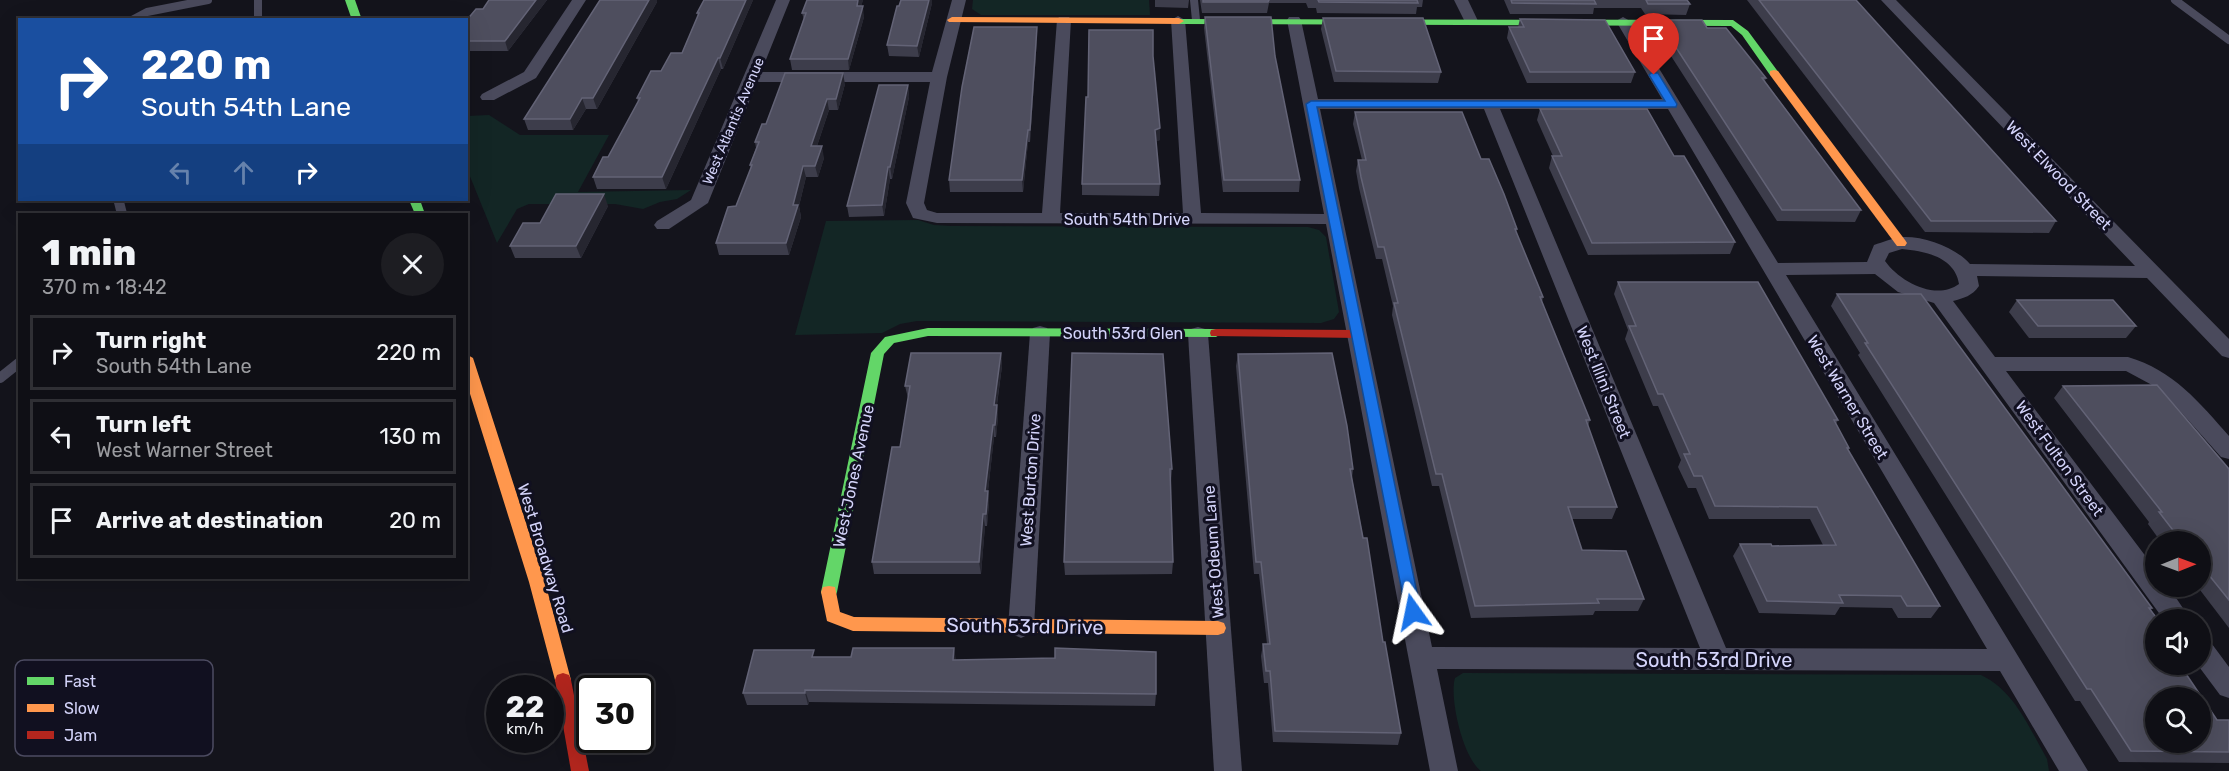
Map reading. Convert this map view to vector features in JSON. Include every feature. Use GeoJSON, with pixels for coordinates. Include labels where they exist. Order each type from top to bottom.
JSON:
{"type":"FeatureCollection","features":[{"type":"Feature","properties":{"kind":"street"},"geometry":{"type":"LineString","coordinates":[[350,0],[356,18]]}},
{"type":"Feature","properties":{"kind":"street"},"geometry":{"type":"LineString","coordinates":[[488,97],[530,75],[579,0]]}},
{"type":"Feature","properties":{"kind":"street","name":"West Atlantis Avenue"},"geometry":{"type":"LineString","coordinates":[[663,225],[699,202],[783,0]]}},
{"type":"Feature","properties":{"kind":"street"},"geometry":{"type":"LineString","coordinates":[[752,77],[939,77],[959,0]]}},
{"type":"Feature","properties":{"kind":"street"},"geometry":{"type":"LineString","coordinates":[[1461,0],[1471,21]]}},
{"type":"Feature","properties":{"kind":"street","name":"West Elwood Street"},"geometry":{"type":"LineString","coordinates":[[1888,0],[2229,351]]}},
{"type":"Feature","properties":{"kind":"street"},"geometry":{"type":"LineString","coordinates":[[952,20],[1623,21],[1733,24],[1746,33],[1901,243]]}},
{"type":"Feature","properties":{"kind":"street"},"geometry":{"type":"LineString","coordinates":[[1051,219],[1064,20]]}},
{"type":"Feature","properties":{"kind":"street"},"geometry":{"type":"LineString","coordinates":[[1178,20],[1192,219]]}},
{"type":"Feature","properties":{"kind":"street"},"geometry":{"type":"LineString","coordinates":[[1294,20],[1444,771]]}},
{"type":"Feature","properties":{"kind":"street","name":"West Warner Street"},"geometry":{"type":"LineString","coordinates":[[1623,21],[1770,269],[2074,771]]}},
{"type":"Feature","properties":{"kind":"street","name":"South 54th Drive"},"geometry":{"type":"LineString","coordinates":[[939,77],[915,203],[919,214],[937,218],[1335,219]]}},
{"type":"Feature","properties":{"kind":"street"},"geometry":{"type":"LineString","coordinates":[[1311,104],[1672,104]]}},
{"type":"Feature","properties":{"kind":"street","name":"West Illini Street"},"geometry":{"type":"LineString","coordinates":[[1490,104],[1718,660]]}},
{"type":"Feature","properties":{"kind":"street"},"geometry":{"type":"LineString","coordinates":[[1966,270],[1969,286],[1964,292],[1940,297],[1911,290],[1892,280],[1876,261],[1881,249],[1888,245],[1901,243],[1928,247],[1942,253],[1966,270],[2154,272]]}},
{"type":"Feature","properties":{"kind":"street"},"geometry":{"type":"LineString","coordinates":[[1770,269],[1880,268]]}},
{"type":"Feature","properties":{"kind":"street","name":"West Fulton Street"},"geometry":{"type":"LineString","coordinates":[[1940,297],[2171,609]]}},
{"type":"Feature","properties":{"kind":"street","name":"South 53rd Glen"},"geometry":{"type":"LineString","coordinates":[[890,340],[928,332],[1358,334]]}},
{"type":"Feature","properties":{"kind":"street","name":"West Burton Drive"},"geometry":{"type":"LineString","coordinates":[[1021,627],[1040,333]]}},
{"type":"Feature","properties":{"kind":"street","name":"West Odeum Lane"},"geometry":{"type":"LineString","coordinates":[[1198,334],[1228,771]]}},
{"type":"Feature","properties":{"kind":"street","name":"West Jones Avenue"},"geometry":{"type":"LineString","coordinates":[[833,616],[829,594],[878,353],[890,340]]}},
{"type":"Feature","properties":{"kind":"street","name":"West Broadway Road"},"geometry":{"type":"LineString","coordinates":[[468,364],[537,582],[559,660],[580,771]]}},
{"type":"Feature","properties":{"kind":"street"},"geometry":{"type":"LineString","coordinates":[[1990,364],[2128,364],[2148,371],[2173,386],[2229,451]]}},
{"type":"Feature","properties":{"kind":"street","name":"South 53rd Drive"},"geometry":{"type":"LineString","coordinates":[[833,616],[853,624],[1218,628]]}},
{"type":"Feature","properties":{"kind":"street","name":"South 53rd Drive"},"geometry":{"type":"LineString","coordinates":[[1422,658],[2007,660]]}},
{"type":"Feature","properties":{"kind":"street"},"geometry":{"type":"LineString","coordinates":[[2211,663],[2229,687]]}},
{"type":"Feature","properties":{"kind":"lane"},"geometry":{"type":"LineString","coordinates":[[136,18],[147,12],[208,0]]}},
{"type":"Feature","properties":{"kind":"lane"},"geometry":{"type":"LineString","coordinates":[[258,0],[258,18]]}},
{"type":"Feature","properties":{"kind":"lane"},"geometry":{"type":"LineString","coordinates":[[1194,0],[1196,20]]}},
{"type":"Feature","properties":{"kind":"lane"},"geometry":{"type":"LineString","coordinates":[[2175,0],[2229,40]]}},
{"type":"Feature","properties":{"kind":"lane"},"geometry":{"type":"LineString","coordinates":[[0,378],[18,364]]}},
{"type":"Feature","properties":{"kind":"green space"},"geometry":{"type":"Polygon","coordinates":[[[973,0],[1149,0],[1150,15],[981,15],[972,9],[973,0]]]}},
{"type":"Feature","properties":{"kind":"green space"},"geometry":{"type":"Polygon","coordinates":[[[489,115],[520,135],[609,135],[578,192],[691,190],[677,199],[660,202],[643,209],[615,204],[529,204],[517,209],[497,243],[468,171],[468,116],[489,115]]]}},
{"type":"Feature","properties":{"kind":"green space"},"geometry":{"type":"Polygon","coordinates":[[[918,220],[934,225],[951,226],[1308,227],[1319,230],[1326,237],[1339,312],[1334,319],[1321,323],[917,321],[900,324],[882,333],[795,335],[826,221],[918,220]]]}},
{"type":"Feature","properties":{"kind":"green space"},"geometry":{"type":"Polygon","coordinates":[[[1463,673],[1981,675],[2003,691],[2020,711],[2047,759],[2049,771],[1481,771],[1468,754],[1456,713],[1455,678],[1463,673]]]}},
{"type":"Feature","properties":{"kind":"building"},"geometry":{"type":"Polygon","coordinates":[[[489,0],[536,0],[505,41],[468,41],[468,19],[476,9],[483,9],[489,0]]]}},
{"type":"Feature","properties":{"kind":"building"},"geometry":{"type":"Polygon","coordinates":[[[600,0],[649,0],[593,98],[582,98],[570,119],[524,119],[600,0]]]}},
{"type":"Feature","properties":{"kind":"building"},"geometry":{"type":"Polygon","coordinates":[[[704,0],[746,0],[662,177],[593,177],[603,157],[608,157],[640,98],[637,98],[651,71],[661,71],[671,53],[682,53],[704,0]]]}},
{"type":"Feature","properties":{"kind":"building"},"geometry":{"type":"Polygon","coordinates":[[[807,0],[858,0],[857,6],[863,6],[848,59],[790,59],[806,13],[802,13],[807,0]]]}},
{"type":"Feature","properties":{"kind":"building"},"geometry":{"type":"Polygon","coordinates":[[[901,0],[929,0],[917,46],[887,45],[897,6],[901,0]]]}},
{"type":"Feature","properties":{"kind":"building"},"geometry":{"type":"Polygon","coordinates":[[[1203,0],[1269,0],[1268,2],[1203,2],[1203,0]]]}},
{"type":"Feature","properties":{"kind":"building"},"geometry":{"type":"Polygon","coordinates":[[[1318,0],[1417,0],[1418,3],[1319,2],[1318,0]]]}},
{"type":"Feature","properties":{"kind":"building"},"geometry":{"type":"Polygon","coordinates":[[[1511,0],[1594,0],[1596,4],[1512,3],[1511,0]]]}},
{"type":"Feature","properties":{"kind":"building"},"geometry":{"type":"Polygon","coordinates":[[[1646,0],[1687,0],[1690,4],[1648,4],[1646,0]]]}},
{"type":"Feature","properties":{"kind":"building"},"geometry":{"type":"Polygon","coordinates":[[[1759,0],[1856,0],[2056,221],[1931,221],[1759,0]]]}},
{"type":"Feature","properties":{"kind":"building"},"geometry":{"type":"Polygon","coordinates":[[[1205,17],[1271,17],[1275,56],[1300,180],[1224,180],[1205,17]]]}},
{"type":"Feature","properties":{"kind":"building"},"geometry":{"type":"Polygon","coordinates":[[[1323,18],[1423,18],[1441,72],[1336,71],[1323,18]]]}},
{"type":"Feature","properties":{"kind":"building"},"geometry":{"type":"Polygon","coordinates":[[[1520,19],[1605,20],[1635,72],[1530,72],[1509,27],[1524,27],[1520,19]]]}},
{"type":"Feature","properties":{"kind":"building"},"geometry":{"type":"Polygon","coordinates":[[[1658,20],[1702,20],[1707,28],[1726,28],[1766,78],[1762,78],[1861,210],[1782,210],[1658,20]]]}},
{"type":"Feature","properties":{"kind":"building"},"geometry":{"type":"Polygon","coordinates":[[[974,27],[1037,27],[1030,130],[1028,130],[1022,180],[949,180],[962,87],[974,27]]]}},
{"type":"Feature","properties":{"kind":"building"},"geometry":{"type":"Polygon","coordinates":[[[1089,30],[1153,30],[1153,56],[1160,128],[1155,130],[1160,184],[1082,184],[1086,97],[1088,97],[1089,30]]]}},
{"type":"Feature","properties":{"kind":"building"},"geometry":{"type":"Polygon","coordinates":[[[785,73],[843,73],[836,99],[827,99],[811,146],[822,146],[815,166],[803,166],[793,205],[798,205],[786,243],[716,243],[728,207],[736,206],[759,142],[755,142],[762,124],[766,124],[785,73]]]}},
{"type":"Feature","properties":{"kind":"building"},"geometry":{"type":"Polygon","coordinates":[[[879,85],[908,85],[890,167],[888,167],[882,205],[847,206],[879,85]]]}},
{"type":"Feature","properties":{"kind":"building"},"geometry":{"type":"Polygon","coordinates":[[[1540,109],[1647,109],[1674,156],[1684,156],[1735,242],[1592,243],[1552,156],[1562,156],[1540,109]]]}},
{"type":"Feature","properties":{"kind":"building"},"geometry":{"type":"Polygon","coordinates":[[[1355,112],[1462,112],[1481,159],[1489,159],[1504,194],[1517,229],[1515,229],[1543,297],[1540,297],[1590,420],[1586,420],[1617,507],[1568,507],[1582,550],[1626,551],[1644,599],[1597,599],[1599,603],[1475,606],[1442,474],[1436,474],[1394,303],[1398,303],[1384,247],[1378,247],[1358,160],[1366,160],[1355,112]]]}},
{"type":"Feature","properties":{"kind":"building"},"geometry":{"type":"Polygon","coordinates":[[[556,194],[604,194],[576,246],[510,246],[523,223],[540,223],[556,194]]]}},
{"type":"Feature","properties":{"kind":"building"},"geometry":{"type":"Polygon","coordinates":[[[1618,282],[1758,282],[1838,420],[1834,420],[1849,448],[1847,448],[1940,606],[1907,606],[1901,596],[1839,595],[1843,603],[1767,601],[1740,544],[1836,545],[1817,507],[1715,506],[1702,476],[1694,476],[1684,454],[1690,454],[1663,394],[1658,394],[1629,326],[1636,326],[1618,282]]]}},
{"type":"Feature","properties":{"kind":"building"},"geometry":{"type":"Polygon","coordinates":[[[1837,294],[1921,294],[2152,608],[2145,609],[2145,675],[2187,675],[2195,687],[2145,687],[2145,751],[2131,751],[2091,689],[2087,689],[1865,343],[1868,343],[1837,294]]]}},
{"type":"Feature","properties":{"kind":"building"},"geometry":{"type":"Polygon","coordinates":[[[2017,300],[2113,300],[2136,326],[2038,326],[2017,300]]]}},
{"type":"Feature","properties":{"kind":"building"},"geometry":{"type":"Polygon","coordinates":[[[911,353],[1001,353],[994,405],[997,405],[995,425],[993,425],[985,491],[988,491],[986,514],[983,514],[979,562],[872,562],[892,447],[900,447],[910,386],[905,386],[911,353]]]}},
{"type":"Feature","properties":{"kind":"building"},"geometry":{"type":"Polygon","coordinates":[[[1072,353],[1163,354],[1172,469],[1170,469],[1173,562],[1064,562],[1072,353]]]}},
{"type":"Feature","properties":{"kind":"building"},"geometry":{"type":"Polygon","coordinates":[[[1332,353],[1347,426],[1353,469],[1350,469],[1363,538],[1367,538],[1383,642],[1385,642],[1401,733],[1275,731],[1270,671],[1266,671],[1263,644],[1270,644],[1261,562],[1256,562],[1238,354],[1332,353]]]}},
{"type":"Feature","properties":{"kind":"building"},"geometry":{"type":"Polygon","coordinates":[[[2157,385],[2229,469],[2229,600],[2211,578],[2211,531],[2174,531],[2159,512],[2162,512],[2063,386],[2157,385]]]}},
{"type":"Feature","properties":{"kind":"building"},"geometry":{"type":"Polygon","coordinates":[[[853,648],[954,648],[953,660],[1055,658],[1055,648],[1156,652],[1156,694],[805,690],[805,693],[743,693],[754,650],[814,650],[812,657],[851,657],[853,648]]]}},
{"type":"Feature","properties":{"kind":"building"},"geometry":{"type":"Polygon","coordinates":[[[2211,711],[2217,720],[2229,720],[2229,752],[2211,752],[2211,711]]]}},
{"type":"Feature","properties":{"kind":"traffic: fast"},"geometry":{"type":"LineString","coordinates":[[350,0],[356,18]]}},
{"type":"Feature","properties":{"kind":"traffic: fast"},"geometry":{"type":"LineString","coordinates":[[1179,21],[1733,23],[1745,33],[1774,73]]}},
{"type":"Feature","properties":{"kind":"traffic: fast"},"geometry":{"type":"LineString","coordinates":[[415,201],[420,213]]}},
{"type":"Feature","properties":{"kind":"traffic: fast"},"geometry":{"type":"LineString","coordinates":[[829,592],[878,353],[890,340],[928,332],[1216,333]]}},
{"type":"Feature","properties":{"kind":"traffic: slow"},"geometry":{"type":"LineString","coordinates":[[952,20],[1179,21]]}},
{"type":"Feature","properties":{"kind":"traffic: slow"},"geometry":{"type":"LineString","coordinates":[[1774,73],[1901,243]]}},
{"type":"Feature","properties":{"kind":"traffic: slow"},"geometry":{"type":"LineString","coordinates":[[468,364],[537,582],[562,675]]}},
{"type":"Feature","properties":{"kind":"traffic: slow"},"geometry":{"type":"LineString","coordinates":[[829,592],[833,616],[853,624],[1218,628]]}},
{"type":"Feature","properties":{"kind":"traffic: jam"},"geometry":{"type":"LineString","coordinates":[[1216,333],[1358,334]]}},
{"type":"Feature","properties":{"kind":"traffic: jam"},"geometry":{"type":"LineString","coordinates":[[564,685],[580,771]]}},
{"type":"Feature","properties":{"kind":"route"},"geometry":{"type":"LineString","coordinates":[[1413,612],[1311,104],[1672,104],[1654,75]]}}]}
